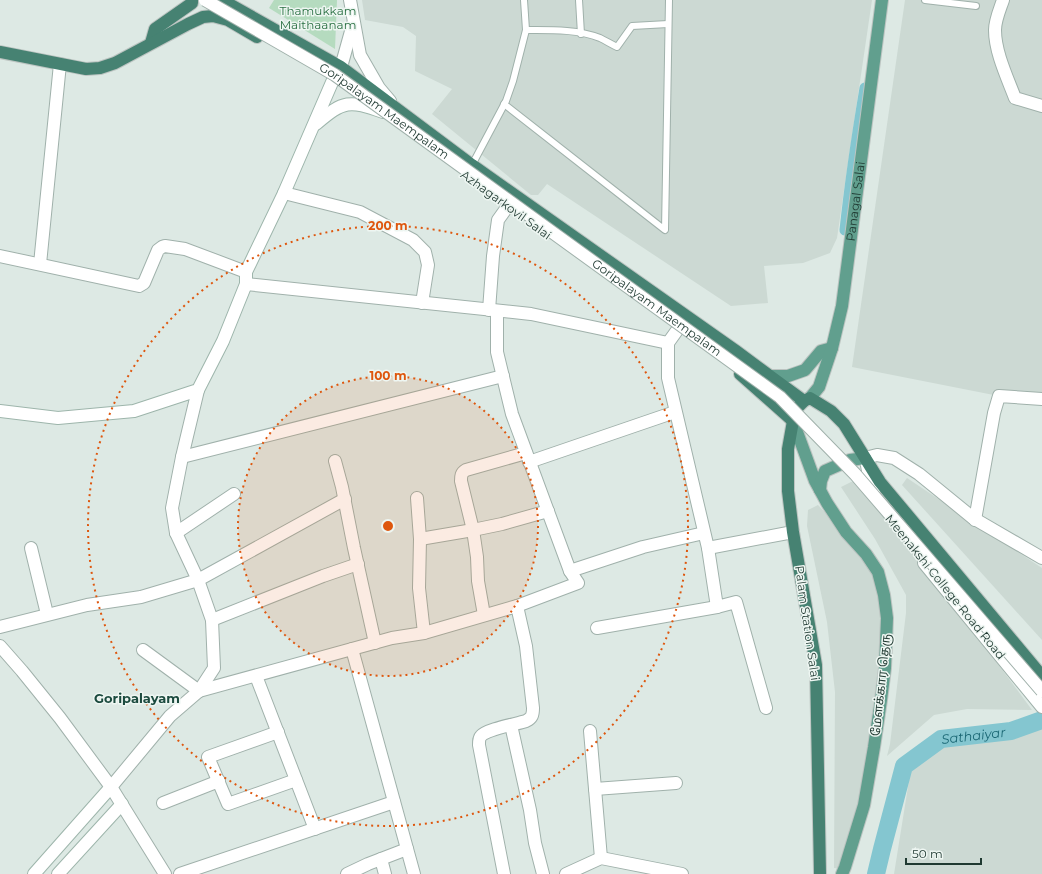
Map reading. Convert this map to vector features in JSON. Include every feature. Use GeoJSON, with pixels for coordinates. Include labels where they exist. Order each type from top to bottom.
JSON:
{"type":"FeatureCollection","features":[{"type":"Feature","properties":{"kind":"highway"},"geometry":{"type":"LineString","coordinates":[[0,52],[86,69],[100,68],[115,63],[152,43],[155,29],[192,3],[192,0]]}},
{"type":"Feature","properties":{"kind":"highway","name":"Azhagarkovil Salai"},"geometry":{"type":"LineString","coordinates":[[222,0],[341,67],[472,166],[770,376],[807,399],[831,411],[844,424],[880,482],[1042,676]]}},
{"type":"Feature","properties":{"kind":"highway","name":"Azhagarkovil Salai"},"geometry":{"type":"LineString","coordinates":[[152,43],[203,17],[213,16],[228,20],[333,80],[383,112],[465,175],[678,329],[728,363],[793,421]]}},
{"type":"Feature","properties":{"kind":"highway","name":"Palam Station Salai"},"geometry":{"type":"LineString","coordinates":[[807,399],[797,408],[793,421],[788,449],[788,491],[793,532],[816,665],[820,874]]}},
{"type":"Feature","properties":{"kind":"main road","name":"Panagal Salai"},"geometry":{"type":"LineString","coordinates":[[807,399],[819,387],[832,348],[842,306],[882,0]]}},
{"type":"Feature","properties":{"kind":"main road"},"geometry":{"type":"LineString","coordinates":[[770,376],[788,376],[805,370],[821,351],[832,348]]}},
{"type":"Feature","properties":{"kind":"main road","name":"மேளக்கார தெரு"},"geometry":{"type":"LineString","coordinates":[[793,421],[815,481],[827,504],[846,532],[866,554],[878,572],[884,595],[887,618],[882,700],[864,806],[842,874]]}},
{"type":"Feature","properties":{"kind":"main road"},"geometry":{"type":"LineString","coordinates":[[820,490],[821,481],[825,471],[850,460],[865,458]]}},
{"type":"Feature","properties":{"kind":"street","name":"Goripalayam Maempalam"},"geometry":{"type":"LineString","coordinates":[[205,0],[335,75],[780,397],[855,474],[1042,691]]}},
{"type":"Feature","properties":{"kind":"street"},"geometry":{"type":"LineString","coordinates":[[350,0],[360,55],[379,88],[398,110]]}},
{"type":"Feature","properties":{"kind":"street"},"geometry":{"type":"LineString","coordinates":[[1003,0],[995,29],[997,47],[1006,75],[1015,98],[1042,106]]}},
{"type":"Feature","properties":{"kind":"street"},"geometry":{"type":"LineString","coordinates":[[341,67],[354,21]]}},
{"type":"Feature","properties":{"kind":"street"},"geometry":{"type":"LineString","coordinates":[[40,264],[60,64]]}},
{"type":"Feature","properties":{"kind":"street"},"geometry":{"type":"LineString","coordinates":[[34,874],[170,716],[199,691],[214,668],[212,620],[198,580],[176,533],[172,508],[182,457],[198,390],[223,341],[246,278],[333,80]]}},
{"type":"Feature","properties":{"kind":"street"},"geometry":{"type":"LineString","coordinates":[[314,126],[331,111],[341,106],[353,104],[363,105],[383,112]]}},
{"type":"Feature","properties":{"kind":"street"},"geometry":{"type":"LineString","coordinates":[[284,193],[360,212],[413,240],[425,252],[428,266],[422,303]]}},
{"type":"Feature","properties":{"kind":"street"},"geometry":{"type":"LineString","coordinates":[[199,691],[392,638],[424,633],[484,616],[517,606],[578,583],[570,571],[512,414],[498,352],[493,310],[494,256],[498,220],[508,206]]}},
{"type":"Feature","properties":{"kind":"street"},"geometry":{"type":"LineString","coordinates":[[0,256],[139,286],[144,283],[158,250],[162,247],[170,246],[185,249],[246,278],[422,303],[531,314],[668,343]]}},
{"type":"Feature","properties":{"kind":"street"},"geometry":{"type":"LineString","coordinates":[[678,329],[668,343],[668,378],[708,548],[717,607]]}},
{"type":"Feature","properties":{"kind":"street"},"geometry":{"type":"LineString","coordinates":[[182,457],[503,376]]}},
{"type":"Feature","properties":{"kind":"street"},"geometry":{"type":"LineString","coordinates":[[0,411],[58,418],[126,412],[134,411],[198,390]]}},
{"type":"Feature","properties":{"kind":"street"},"geometry":{"type":"LineString","coordinates":[[975,520],[994,413],[999,396],[1042,398]]}},
{"type":"Feature","properties":{"kind":"street"},"geometry":{"type":"LineString","coordinates":[[484,616],[478,581],[478,557],[461,481],[463,472],[474,467],[528,457],[675,412]]}},
{"type":"Feature","properties":{"kind":"street"},"geometry":{"type":"LineString","coordinates":[[865,458],[877,455],[894,458],[920,474],[975,520],[1042,558]]}},
{"type":"Feature","properties":{"kind":"street","name":"Meenakshi College Road Road"},"geometry":{"type":"LineString","coordinates":[[865,458],[870,482],[877,500],[890,521],[1041,707]]}},
{"type":"Feature","properties":{"kind":"street"},"geometry":{"type":"LineString","coordinates":[[336,461],[375,643]]}},
{"type":"Feature","properties":{"kind":"street"},"geometry":{"type":"LineString","coordinates":[[176,533],[234,494]]}},
{"type":"Feature","properties":{"kind":"street"},"geometry":{"type":"LineString","coordinates":[[417,498],[420,539],[419,588],[424,633]]}},
{"type":"Feature","properties":{"kind":"street"},"geometry":{"type":"LineString","coordinates":[[0,627],[87,605],[141,597],[198,580],[345,499]]}},
{"type":"Feature","properties":{"kind":"street"},"geometry":{"type":"LineString","coordinates":[[420,539],[502,524],[548,511]]}},
{"type":"Feature","properties":{"kind":"street"},"geometry":{"type":"LineString","coordinates":[[708,548],[793,532]]}},
{"type":"Feature","properties":{"kind":"street"},"geometry":{"type":"LineString","coordinates":[[570,571],[643,547],[704,533]]}},
{"type":"Feature","properties":{"kind":"street"},"geometry":{"type":"LineString","coordinates":[[31,548],[47,614]]}},
{"type":"Feature","properties":{"kind":"street"},"geometry":{"type":"LineString","coordinates":[[212,620],[323,576],[358,564]]}},
{"type":"Feature","properties":{"kind":"street"},"geometry":{"type":"LineString","coordinates":[[597,628],[717,607],[736,602],[766,708]]}},
{"type":"Feature","properties":{"kind":"street"},"geometry":{"type":"LineString","coordinates":[[504,874],[479,745],[480,738],[483,734],[526,721],[533,714],[526,646],[517,606]]}},
{"type":"Feature","properties":{"kind":"street"},"geometry":{"type":"LineString","coordinates":[[0,646],[60,718],[111,786],[165,874]]}},
{"type":"Feature","properties":{"kind":"street"},"geometry":{"type":"LineString","coordinates":[[352,649],[414,874]]}},
{"type":"Feature","properties":{"kind":"street"},"geometry":{"type":"LineString","coordinates":[[143,650],[199,691]]}},
{"type":"Feature","properties":{"kind":"street"},"geometry":{"type":"LineString","coordinates":[[256,676],[315,829]]}},
{"type":"Feature","properties":{"kind":"street"},"geometry":{"type":"LineString","coordinates":[[511,725],[530,810],[535,843],[543,874]]}},
{"type":"Feature","properties":{"kind":"street"},"geometry":{"type":"LineString","coordinates":[[590,731],[601,858]]}},
{"type":"Feature","properties":{"kind":"street"},"geometry":{"type":"LineString","coordinates":[[278,732],[208,757],[228,804],[296,780]]}},
{"type":"Feature","properties":{"kind":"street"},"geometry":{"type":"LineString","coordinates":[[163,803],[218,781]]}},
{"type":"Feature","properties":{"kind":"street"},"geometry":{"type":"LineString","coordinates":[[595,790],[676,783]]}},
{"type":"Feature","properties":{"kind":"street"},"geometry":{"type":"LineString","coordinates":[[180,874],[394,802]]}},
{"type":"Feature","properties":{"kind":"street"},"geometry":{"type":"LineString","coordinates":[[58,874],[122,804]]}},
{"type":"Feature","properties":{"kind":"street"},"geometry":{"type":"LineString","coordinates":[[347,874],[407,849]]}},
{"type":"Feature","properties":{"kind":"street"},"geometry":{"type":"LineString","coordinates":[[566,874],[601,858],[682,874]]}},
{"type":"Feature","properties":{"kind":"street"},"geometry":{"type":"LineString","coordinates":[[381,859],[385,874]]}},
{"type":"Feature","properties":{"kind":"lane"},"geometry":{"type":"LineString","coordinates":[[472,166],[504,104],[513,81],[526,30],[524,0]]}},
{"type":"Feature","properties":{"kind":"lane"},"geometry":{"type":"LineString","coordinates":[[579,0],[581,34]]}},
{"type":"Feature","properties":{"kind":"lane"},"geometry":{"type":"LineString","coordinates":[[504,104],[665,230],[669,0]]}},
{"type":"Feature","properties":{"kind":"lane"},"geometry":{"type":"LineString","coordinates":[[925,0],[976,6]]}},
{"type":"Feature","properties":{"kind":"lane"},"geometry":{"type":"LineString","coordinates":[[526,30],[547,30],[581,34],[599,38],[616,47],[632,26],[668,24]]}},
{"type":"Feature","properties":{"kind":"shaded area"},"geometry":{"type":"Polygon","coordinates":[[[362,0],[872,0],[837,238],[830,253],[803,263],[764,266],[768,303],[731,306],[547,184],[538,195],[531,195],[432,114],[452,89],[415,71],[416,36],[403,27],[365,20],[362,0]]]}},
{"type":"Feature","properties":{"kind":"shaded area"},"geometry":{"type":"Polygon","coordinates":[[[905,0],[1042,0],[1042,399],[1014,399],[852,367],[905,0]]]}},
{"type":"Feature","properties":{"kind":"shaded area"},"geometry":{"type":"Polygon","coordinates":[[[907,478],[1042,568],[1042,640],[902,485],[907,478]]]}},
{"type":"Feature","properties":{"kind":"shaded area"},"geometry":{"type":"Polygon","coordinates":[[[862,480],[1032,710],[967,709],[934,715],[887,756],[890,744],[906,613],[906,595],[875,539],[841,487],[851,482],[862,480]]]}},
{"type":"Feature","properties":{"kind":"shaded area"},"geometry":{"type":"Polygon","coordinates":[[[818,505],[864,553],[886,608],[866,775],[843,869],[834,868],[835,692],[827,622],[807,526],[808,510],[818,505]]]}},
{"type":"Feature","properties":{"kind":"shaded area"},"geometry":{"type":"Polygon","coordinates":[[[1042,729],[1042,874],[894,874],[911,768],[943,744],[1013,738],[1042,729]]]}},
{"type":"Feature","properties":{"kind":"green space","name":"Thamukkam Maithaanam"},"geometry":{"type":"Polygon","coordinates":[[[274,0],[337,0],[335,49],[269,8],[274,0]]]}},
{"type":"Feature","properties":{"kind":"waterway"},"geometry":{"type":"LineString","coordinates":[[845,230],[865,88]]}},
{"type":"Feature","properties":{"kind":"waterway","name":"Sathaiyar"},"geometry":{"type":"LineString","coordinates":[[876,874],[904,766],[941,739],[1011,731],[1042,720]]}},
{"type":"Feature","properties":{"kind":"district","name":"Goripalayam"},"geometry":{"type":"Point","coordinates":[137,698]}}]}
